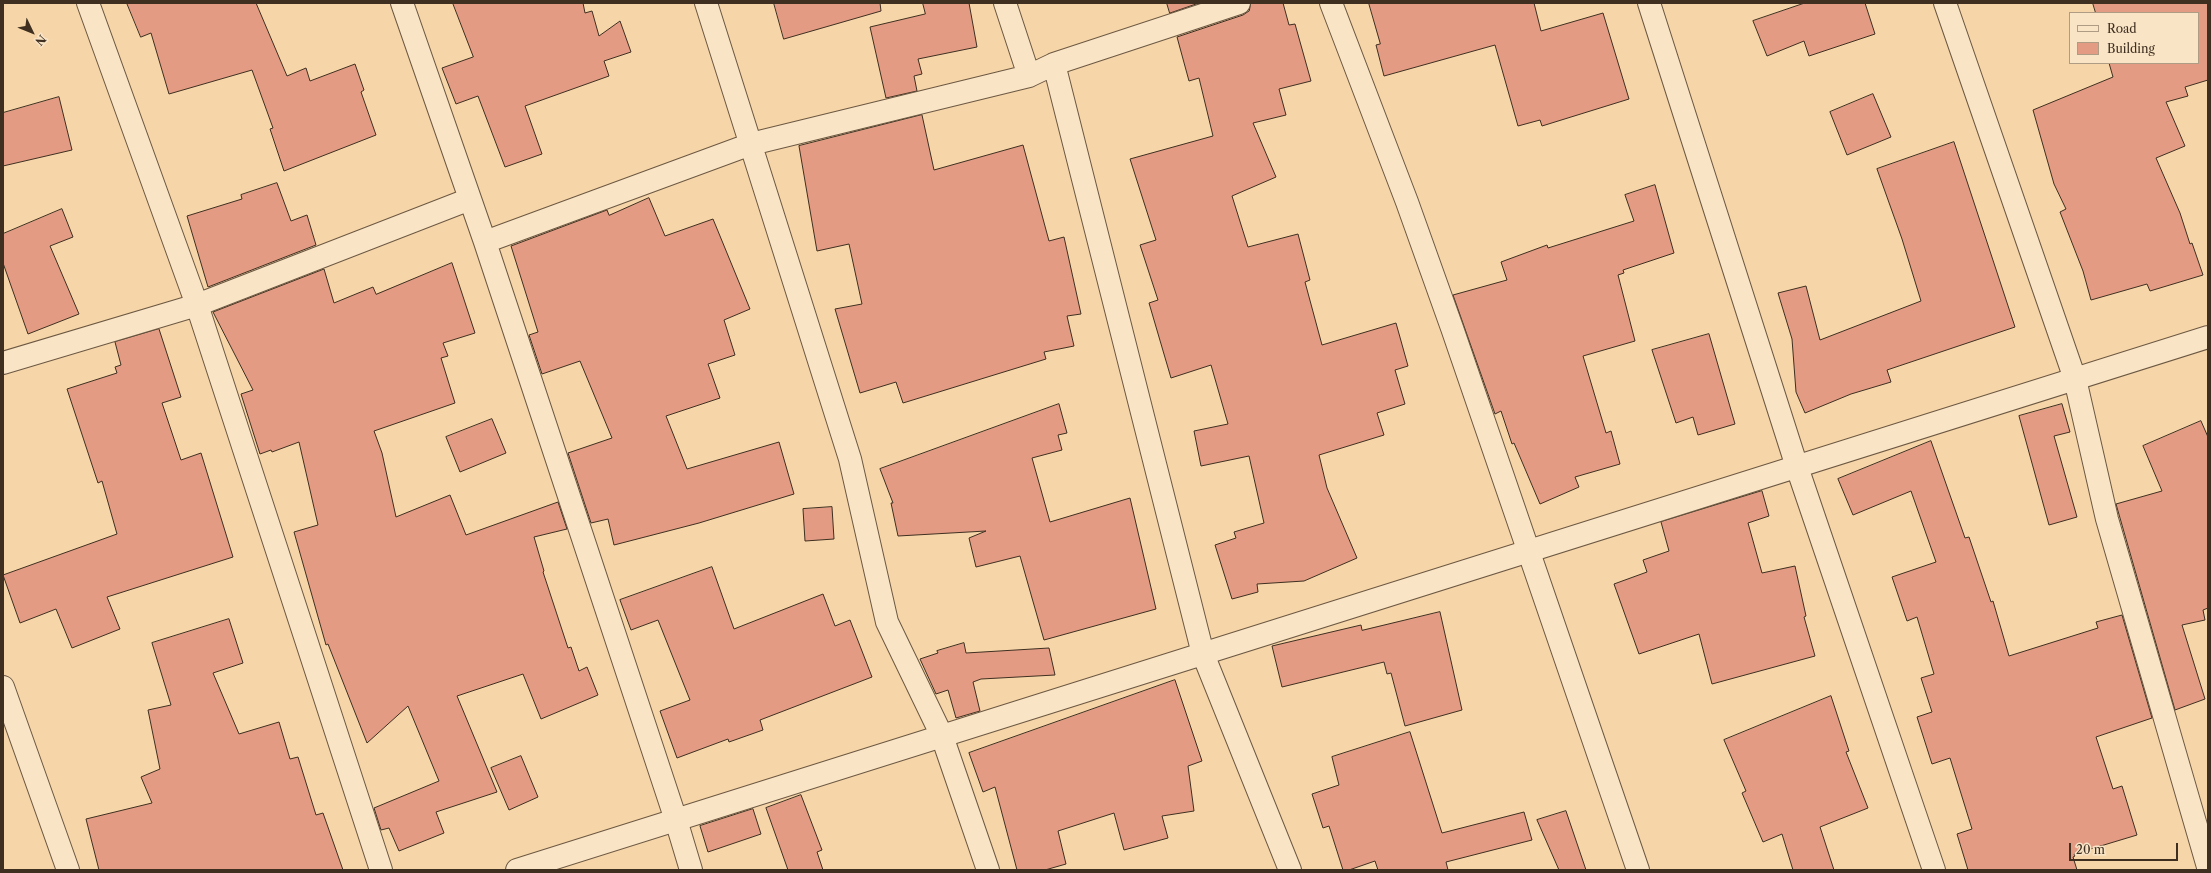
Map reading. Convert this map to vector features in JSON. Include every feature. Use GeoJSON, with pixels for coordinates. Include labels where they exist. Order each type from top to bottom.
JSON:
{"type":"FeatureCollection","features":[{"type":"Feature","properties":{"kind":"street"},"geometry":{"type":"LineString","coordinates":[[88,3],[197,305],[381,870]]}},
{"type":"Feature","properties":{"kind":"street"},"geometry":{"type":"LineString","coordinates":[[402,3],[485,242],[676,820],[691,870]]}},
{"type":"Feature","properties":{"kind":"street"},"geometry":{"type":"LineString","coordinates":[[706,3],[850,459],[887,622],[942,736],[988,870]]}},
{"type":"Feature","properties":{"kind":"street"},"geometry":{"type":"LineString","coordinates":[[1004,3],[1029,76]]}},
{"type":"Feature","properties":{"kind":"street"},"geometry":{"type":"LineString","coordinates":[[485,242],[751,144],[1029,76],[1054,64],[1238,3]]}},
{"type":"Feature","properties":{"kind":"street"},"geometry":{"type":"LineString","coordinates":[[1332,3],[1407,202],[1529,551],[1638,870]]}},
{"type":"Feature","properties":{"kind":"street"},"geometry":{"type":"LineString","coordinates":[[1648,3],[1797,467],[1934,870]]}},
{"type":"Feature","properties":{"kind":"street"},"geometry":{"type":"LineString","coordinates":[[1945,3],[2075,379],[2107,519],[2208,867]]}},
{"type":"Feature","properties":{"kind":"street"},"geometry":{"type":"LineString","coordinates":[[1054,64],[1203,654],[1290,870]]}},
{"type":"Feature","properties":{"kind":"street"},"geometry":{"type":"LineString","coordinates":[[3,363],[197,305],[470,200]]}},
{"type":"Feature","properties":{"kind":"street"},"geometry":{"type":"LineString","coordinates":[[517,870],[2208,337]]}},
{"type":"Feature","properties":{"kind":"street"},"geometry":{"type":"LineString","coordinates":[[3,687],[68,870]]}},
{"type":"Feature","properties":{"kind":"building"},"geometry":{"type":"Polygon","coordinates":[[[127,3],[256,3],[287,76],[306,68],[310,81],[355,64],[364,90],[361,92],[376,135],[284,171],[270,129],[273,128],[252,70],[169,94],[151,33],[141,37],[127,3]]]}},
{"type":"Feature","properties":{"kind":"building"},"geometry":{"type":"Polygon","coordinates":[[[453,3],[583,3],[585,13],[592,11],[599,36],[620,21],[631,52],[604,61],[609,76],[525,106],[542,154],[505,167],[478,96],[456,104],[442,68],[473,57],[453,3]]]}},
{"type":"Feature","properties":{"kind":"building"},"geometry":{"type":"Polygon","coordinates":[[[774,3],[880,3],[881,11],[784,39],[774,3]]]}},
{"type":"Feature","properties":{"kind":"building"},"geometry":{"type":"Polygon","coordinates":[[[923,3],[969,3],[977,47],[918,59],[922,74],[914,76],[917,91],[886,98],[870,27],[925,14],[923,3]]]}},
{"type":"Feature","properties":{"kind":"building"},"geometry":{"type":"Polygon","coordinates":[[[1167,3],[1199,3],[1170,13],[1167,3]]]}},
{"type":"Feature","properties":{"kind":"building"},"geometry":{"type":"Polygon","coordinates":[[[1251,3],[1283,3],[1289,25],[1295,24],[1311,81],[1279,89],[1286,115],[1253,123],[1276,177],[1232,196],[1248,247],[1298,234],[1310,280],[1305,282],[1322,345],[1396,323],[1408,366],[1395,370],[1405,404],[1377,413],[1384,435],[1319,455],[1327,488],[1357,558],[1304,581],[1257,584],[1258,592],[1232,599],[1215,545],[1236,538],[1234,532],[1264,523],[1249,456],[1201,466],[1194,431],[1228,424],[1211,365],[1171,378],[1149,303],[1158,300],[1140,245],[1156,240],[1130,159],[1213,136],[1199,78],[1189,81],[1177,37],[1243,15],[1249,11],[1251,3]]]}},
{"type":"Feature","properties":{"kind":"building"},"geometry":{"type":"Polygon","coordinates":[[[1369,3],[1534,3],[1541,31],[1603,13],[1629,99],[1542,126],[1540,120],[1518,126],[1495,45],[1384,76],[1376,45],[1380,44],[1369,3]]]}},
{"type":"Feature","properties":{"kind":"building"},"geometry":{"type":"Polygon","coordinates":[[[1805,3],[1865,3],[1875,34],[1809,56],[1804,41],[1767,56],[1753,21],[1805,3]]]}},
{"type":"Feature","properties":{"kind":"building"},"geometry":{"type":"Polygon","coordinates":[[[2093,3],[2208,3],[2208,80],[2185,87],[2188,96],[2166,102],[2185,146],[2156,158],[2180,213],[2190,244],[2192,243],[2203,275],[2150,291],[2147,284],[2091,300],[2083,271],[2060,212],[2066,209],[2054,184],[2033,110],[2113,77],[2109,64],[2199,64],[2199,12],[2096,12],[2093,3]]]}},
{"type":"Feature","properties":{"kind":"building"},"geometry":{"type":"Polygon","coordinates":[[[1873,94],[1891,137],[1847,155],[1830,112],[1873,94]]]}},
{"type":"Feature","properties":{"kind":"building"},"geometry":{"type":"Polygon","coordinates":[[[59,97],[72,150],[3,166],[3,113],[59,97]]]}},
{"type":"Feature","properties":{"kind":"building"},"geometry":{"type":"Polygon","coordinates":[[[922,115],[934,170],[1023,145],[1049,241],[1064,237],[1081,314],[1067,316],[1074,346],[1044,352],[1046,359],[903,403],[896,382],[860,393],[835,309],[862,304],[849,244],[817,251],[799,146],[922,115]]]}},
{"type":"Feature","properties":{"kind":"building"},"geometry":{"type":"Polygon","coordinates":[[[1954,142],[2015,327],[1887,370],[1891,382],[1851,394],[1805,413],[1796,392],[1792,339],[1778,293],[1806,286],[1820,340],[1921,301],[1902,239],[1877,169],[1954,142]]]}},
{"type":"Feature","properties":{"kind":"building"},"geometry":{"type":"Polygon","coordinates":[[[277,183],[291,221],[307,215],[316,245],[208,287],[187,216],[242,199],[241,195],[277,183]]]}},
{"type":"Feature","properties":{"kind":"building"},"geometry":{"type":"Polygon","coordinates":[[[1655,185],[1674,253],[1623,270],[1624,273],[1618,275],[1635,341],[1583,356],[1606,433],[1611,431],[1620,464],[1575,477],[1579,487],[1540,504],[1514,443],[1512,444],[1501,411],[1495,414],[1453,295],[1507,280],[1501,262],[1547,245],[1548,248],[1634,221],[1625,195],[1655,185]]]}},
{"type":"Feature","properties":{"kind":"building"},"geometry":{"type":"Polygon","coordinates":[[[649,198],[665,236],[713,219],[750,309],[724,320],[735,355],[708,364],[720,398],[666,416],[687,469],[779,442],[794,494],[699,523],[614,545],[608,519],[591,523],[568,453],[612,438],[580,361],[542,374],[529,335],[538,332],[511,246],[607,210],[609,215],[649,198]]]}},
{"type":"Feature","properties":{"kind":"building"},"geometry":{"type":"Polygon","coordinates":[[[62,209],[73,237],[50,246],[79,314],[28,334],[3,263],[3,234],[62,209]]]}},
{"type":"Feature","properties":{"kind":"building"},"geometry":{"type":"Polygon","coordinates":[[[452,263],[475,333],[443,343],[448,356],[441,358],[455,403],[374,431],[382,453],[396,517],[450,495],[466,535],[558,502],[567,529],[534,537],[544,571],[543,572],[568,648],[571,647],[579,671],[587,667],[598,695],[541,719],[523,674],[457,696],[497,792],[436,812],[444,833],[399,851],[389,828],[381,830],[374,808],[439,781],[408,706],[367,743],[328,644],[326,645],[294,532],[318,525],[299,442],[272,452],[271,450],[260,454],[241,394],[253,390],[213,312],[324,269],[334,303],[373,287],[376,294],[452,263]]]}},
{"type":"Feature","properties":{"kind":"building"},"geometry":{"type":"Polygon","coordinates":[[[159,329],[181,397],[162,403],[181,460],[201,453],[233,557],[107,597],[120,629],[72,648],[56,609],[20,623],[3,575],[117,534],[102,481],[98,483],[67,389],[117,373],[115,367],[121,365],[115,342],[159,329]]]}},
{"type":"Feature","properties":{"kind":"building"},"geometry":{"type":"Polygon","coordinates":[[[1709,334],[1735,424],[1698,435],[1693,417],[1676,423],[1652,350],[1709,334]]]}},
{"type":"Feature","properties":{"kind":"building"},"geometry":{"type":"Polygon","coordinates":[[[1059,404],[1067,433],[1058,435],[1062,450],[1032,458],[1050,522],[1130,498],[1156,609],[1044,640],[1020,556],[976,567],[969,538],[986,531],[898,536],[891,503],[893,503],[880,469],[1059,404]]]}},
{"type":"Feature","properties":{"kind":"building"},"geometry":{"type":"Polygon","coordinates":[[[2062,404],[2070,432],[2054,436],[2077,517],[2049,525],[2019,416],[2062,404]]]}},
{"type":"Feature","properties":{"kind":"building"},"geometry":{"type":"Polygon","coordinates":[[[492,419],[506,453],[460,472],[446,437],[492,419]]]}},
{"type":"Feature","properties":{"kind":"building"},"geometry":{"type":"Polygon","coordinates":[[[2201,421],[2208,437],[2208,608],[2203,610],[2205,620],[2182,625],[2205,699],[2175,710],[2116,504],[2162,491],[2143,446],[2201,421]]]}},
{"type":"Feature","properties":{"kind":"building"},"geometry":{"type":"Polygon","coordinates":[[[1931,441],[1965,538],[1969,537],[1991,602],[1993,601],[2009,656],[2098,628],[2096,622],[2122,615],[2152,718],[2096,737],[2113,789],[2122,786],[2137,835],[2074,854],[2075,856],[2073,857],[2077,870],[1968,870],[1957,834],[1972,829],[1950,758],[1932,764],[1917,717],[1932,712],[1921,678],[1934,674],[1917,617],[1907,621],[1892,577],[1936,562],[1911,491],[1853,515],[1838,479],[1931,441]]]}},
{"type":"Feature","properties":{"kind":"building"},"geometry":{"type":"Polygon","coordinates":[[[1762,491],[1769,516],[1748,523],[1762,573],[1795,566],[1806,616],[1804,617],[1815,656],[1712,684],[1699,634],[1639,654],[1614,584],[1647,572],[1643,560],[1669,551],[1661,522],[1762,491]]]}},
{"type":"Feature","properties":{"kind":"building"},"geometry":{"type":"Polygon","coordinates":[[[832,507],[834,539],[805,541],[803,509],[832,507]]]}},
{"type":"Feature","properties":{"kind":"building"},"geometry":{"type":"Polygon","coordinates":[[[712,567],[734,629],[823,594],[835,626],[850,620],[872,677],[760,720],[763,730],[729,742],[728,739],[677,758],[660,711],[690,700],[658,620],[631,630],[620,600],[712,567]]]}},
{"type":"Feature","properties":{"kind":"building"},"geometry":{"type":"Polygon","coordinates":[[[1440,612],[1462,710],[1405,726],[1391,673],[1387,674],[1384,662],[1282,687],[1272,646],[1361,625],[1362,630],[1440,612]]]}},
{"type":"Feature","properties":{"kind":"building"},"geometry":{"type":"Polygon","coordinates":[[[229,619],[243,663],[213,673],[239,734],[279,722],[290,759],[298,757],[316,815],[323,813],[343,870],[99,870],[86,819],[152,803],[141,777],[160,769],[148,710],[171,705],[152,643],[229,619]]]}},
{"type":"Feature","properties":{"kind":"building"},"geometry":{"type":"Polygon","coordinates":[[[964,643],[966,653],[1049,648],[1055,675],[981,679],[973,682],[980,711],[956,718],[948,690],[936,694],[920,659],[938,653],[937,651],[964,643]]]}},
{"type":"Feature","properties":{"kind":"building"},"geometry":{"type":"Polygon","coordinates":[[[1175,680],[1202,761],[1188,766],[1194,811],[1162,816],[1168,838],[1124,850],[1114,813],[1058,831],[1066,864],[1045,870],[1017,870],[995,787],[983,792],[969,753],[1175,680]]]}},
{"type":"Feature","properties":{"kind":"building"},"geometry":{"type":"Polygon","coordinates":[[[1831,696],[1849,751],[1846,752],[1868,808],[1820,827],[1834,870],[1793,870],[1782,834],[1763,842],[1742,793],[1746,791],[1724,740],[1831,696]]]}},
{"type":"Feature","properties":{"kind":"building"},"geometry":{"type":"Polygon","coordinates":[[[1410,732],[1442,833],[1524,812],[1532,840],[1446,862],[1448,870],[1378,870],[1375,861],[1349,870],[1343,870],[1329,826],[1323,828],[1312,794],[1339,785],[1332,757],[1410,732]]]}},
{"type":"Feature","properties":{"kind":"building"},"geometry":{"type":"Polygon","coordinates":[[[521,756],[538,797],[509,810],[491,768],[521,756]]]}},
{"type":"Feature","properties":{"kind":"building"},"geometry":{"type":"Polygon","coordinates":[[[801,795],[822,850],[817,852],[823,870],[788,870],[766,808],[801,795]]]}},
{"type":"Feature","properties":{"kind":"building"},"geometry":{"type":"Polygon","coordinates":[[[753,809],[761,834],[708,852],[700,826],[753,809]]]}},
{"type":"Feature","properties":{"kind":"building"},"geometry":{"type":"Polygon","coordinates":[[[1566,811],[1586,870],[1559,870],[1537,820],[1566,811]]]}}]}
